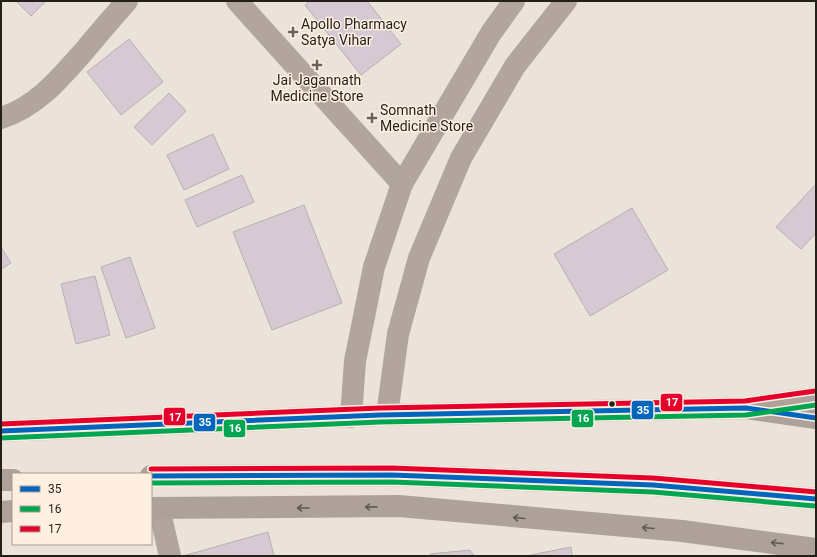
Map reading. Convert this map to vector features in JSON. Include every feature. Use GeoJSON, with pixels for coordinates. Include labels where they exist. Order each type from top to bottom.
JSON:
{"type":"FeatureCollection","features":[{"type":"Feature","properties":{"kind":"highway"},"geometry":{"type":"LineString","coordinates":[[1,431],[384,415],[746,408],[816,418]]}},
{"type":"Feature","properties":{"kind":"highway"},"geometry":{"type":"LineString","coordinates":[[152,476],[392,475],[653,485],[816,500]]}},
{"type":"Feature","properties":{"kind":"highway"},"geometry":{"type":"LineString","coordinates":[[1,480],[12,480]]}},
{"type":"Feature","properties":{"kind":"highway"},"geometry":{"type":"LineString","coordinates":[[155,508],[399,506],[682,531],[816,549]]}},
{"type":"Feature","properties":{"kind":"highway"},"geometry":{"type":"LineString","coordinates":[[1,512],[12,511]]}},
{"type":"Feature","properties":{"kind":"highway"},"geometry":{"type":"LineString","coordinates":[[720,537],[740,556]]}},
{"type":"Feature","properties":{"kind":"street"},"geometry":{"type":"LineString","coordinates":[[1,118],[15,114],[35,101],[59,80],[127,1]]}},
{"type":"Feature","properties":{"kind":"street"},"geometry":{"type":"LineString","coordinates":[[238,1],[402,184]]}},
{"type":"Feature","properties":{"kind":"street"},"geometry":{"type":"LineString","coordinates":[[354,417],[355,361],[373,275],[402,184],[491,33],[514,1]]}},
{"type":"Feature","properties":{"kind":"street"},"geometry":{"type":"LineString","coordinates":[[384,415],[398,334],[417,266],[462,158],[515,66],[566,1]]}},
{"type":"Feature","properties":{"kind":"street"},"geometry":{"type":"LineString","coordinates":[[746,408],[816,397]]}},
{"type":"Feature","properties":{"kind":"street"},"geometry":{"type":"LineString","coordinates":[[155,508],[170,556]]}},
{"type":"Feature","properties":{"kind":"building"},"geometry":{"type":"Polygon","coordinates":[[[16,1],[46,1],[31,16],[16,1]]]}},
{"type":"Feature","properties":{"kind":"building"},"geometry":{"type":"Polygon","coordinates":[[[310,1],[367,1],[401,44],[361,75],[305,5],[310,1]]]}},
{"type":"Feature","properties":{"kind":"building"},"geometry":{"type":"Polygon","coordinates":[[[129,39],[163,82],[121,115],[87,72],[129,39]]]}},
{"type":"Feature","properties":{"kind":"building"},"geometry":{"type":"Polygon","coordinates":[[[169,93],[186,111],[152,145],[134,127],[169,93]]]}},
{"type":"Feature","properties":{"kind":"building"},"geometry":{"type":"Polygon","coordinates":[[[213,134],[229,169],[184,190],[167,155],[213,134]]]}},
{"type":"Feature","properties":{"kind":"building"},"geometry":{"type":"Polygon","coordinates":[[[242,175],[254,202],[197,227],[185,200],[242,175]]]}},
{"type":"Feature","properties":{"kind":"building"},"geometry":{"type":"Polygon","coordinates":[[[816,184],[816,233],[801,249],[776,227],[816,184]]]}},
{"type":"Feature","properties":{"kind":"building"},"geometry":{"type":"Polygon","coordinates":[[[304,205],[342,303],[272,330],[233,232],[304,205]]]}},
{"type":"Feature","properties":{"kind":"building"},"geometry":{"type":"Polygon","coordinates":[[[632,208],[668,270],[590,316],[554,254],[632,208]]]}},
{"type":"Feature","properties":{"kind":"building"},"geometry":{"type":"Polygon","coordinates":[[[1,247],[11,263],[1,269],[1,247]]]}},
{"type":"Feature","properties":{"kind":"building"},"geometry":{"type":"Polygon","coordinates":[[[130,257],[155,328],[126,338],[101,267],[130,257]]]}},
{"type":"Feature","properties":{"kind":"building"},"geometry":{"type":"Polygon","coordinates":[[[95,276],[110,335],[76,344],[61,284],[95,276]]]}},
{"type":"Feature","properties":{"kind":"building"},"geometry":{"type":"Polygon","coordinates":[[[268,532],[274,556],[183,556],[268,532]]]}},
{"type":"Feature","properties":{"kind":"building"},"geometry":{"type":"Polygon","coordinates":[[[571,547],[572,556],[526,556],[571,547]]]}},
{"type":"Feature","properties":{"kind":"building"},"geometry":{"type":"Polygon","coordinates":[[[470,550],[474,556],[430,556],[430,554],[470,550]]]}},
{"type":"Feature","properties":{"kind":"transit line","name":"17"},"geometry":{"type":"LineString","coordinates":[[1,424],[380,408],[745,401],[815,391]]}},
{"type":"Feature","properties":{"kind":"transit line","name":"16"},"geometry":{"type":"LineString","coordinates":[[1,438],[380,422],[746,415],[816,405]]}},
{"type":"Feature","properties":{"kind":"transit line","name":"35"},"geometry":{"type":"LineString","coordinates":[[1,431],[380,415],[746,408],[816,418]]}},
{"type":"Feature","properties":{"kind":"transit line","name":"17"},"geometry":{"type":"LineString","coordinates":[[151,469],[392,468],[653,478],[816,492]]}},
{"type":"Feature","properties":{"kind":"transit line","name":"35"},"geometry":{"type":"LineString","coordinates":[[152,476],[392,475],[653,485],[816,499]]}},
{"type":"Feature","properties":{"kind":"transit line","name":"16"},"geometry":{"type":"LineString","coordinates":[[152,483],[392,482],[653,492],[815,506]]}},
{"type":"Feature","properties":{"kind":"place","name":"Apollo Pharmacy Satya Vihar"},"geometry":{"type":"Point","coordinates":[293,32]}},
{"type":"Feature","properties":{"kind":"place","name":"Jai Jagannath Medicine Store"},"geometry":{"type":"Point","coordinates":[317,65]}},
{"type":"Feature","properties":{"kind":"place","name":"Somnath Medicine Store"},"geometry":{"type":"Point","coordinates":[372,118]}}]}
